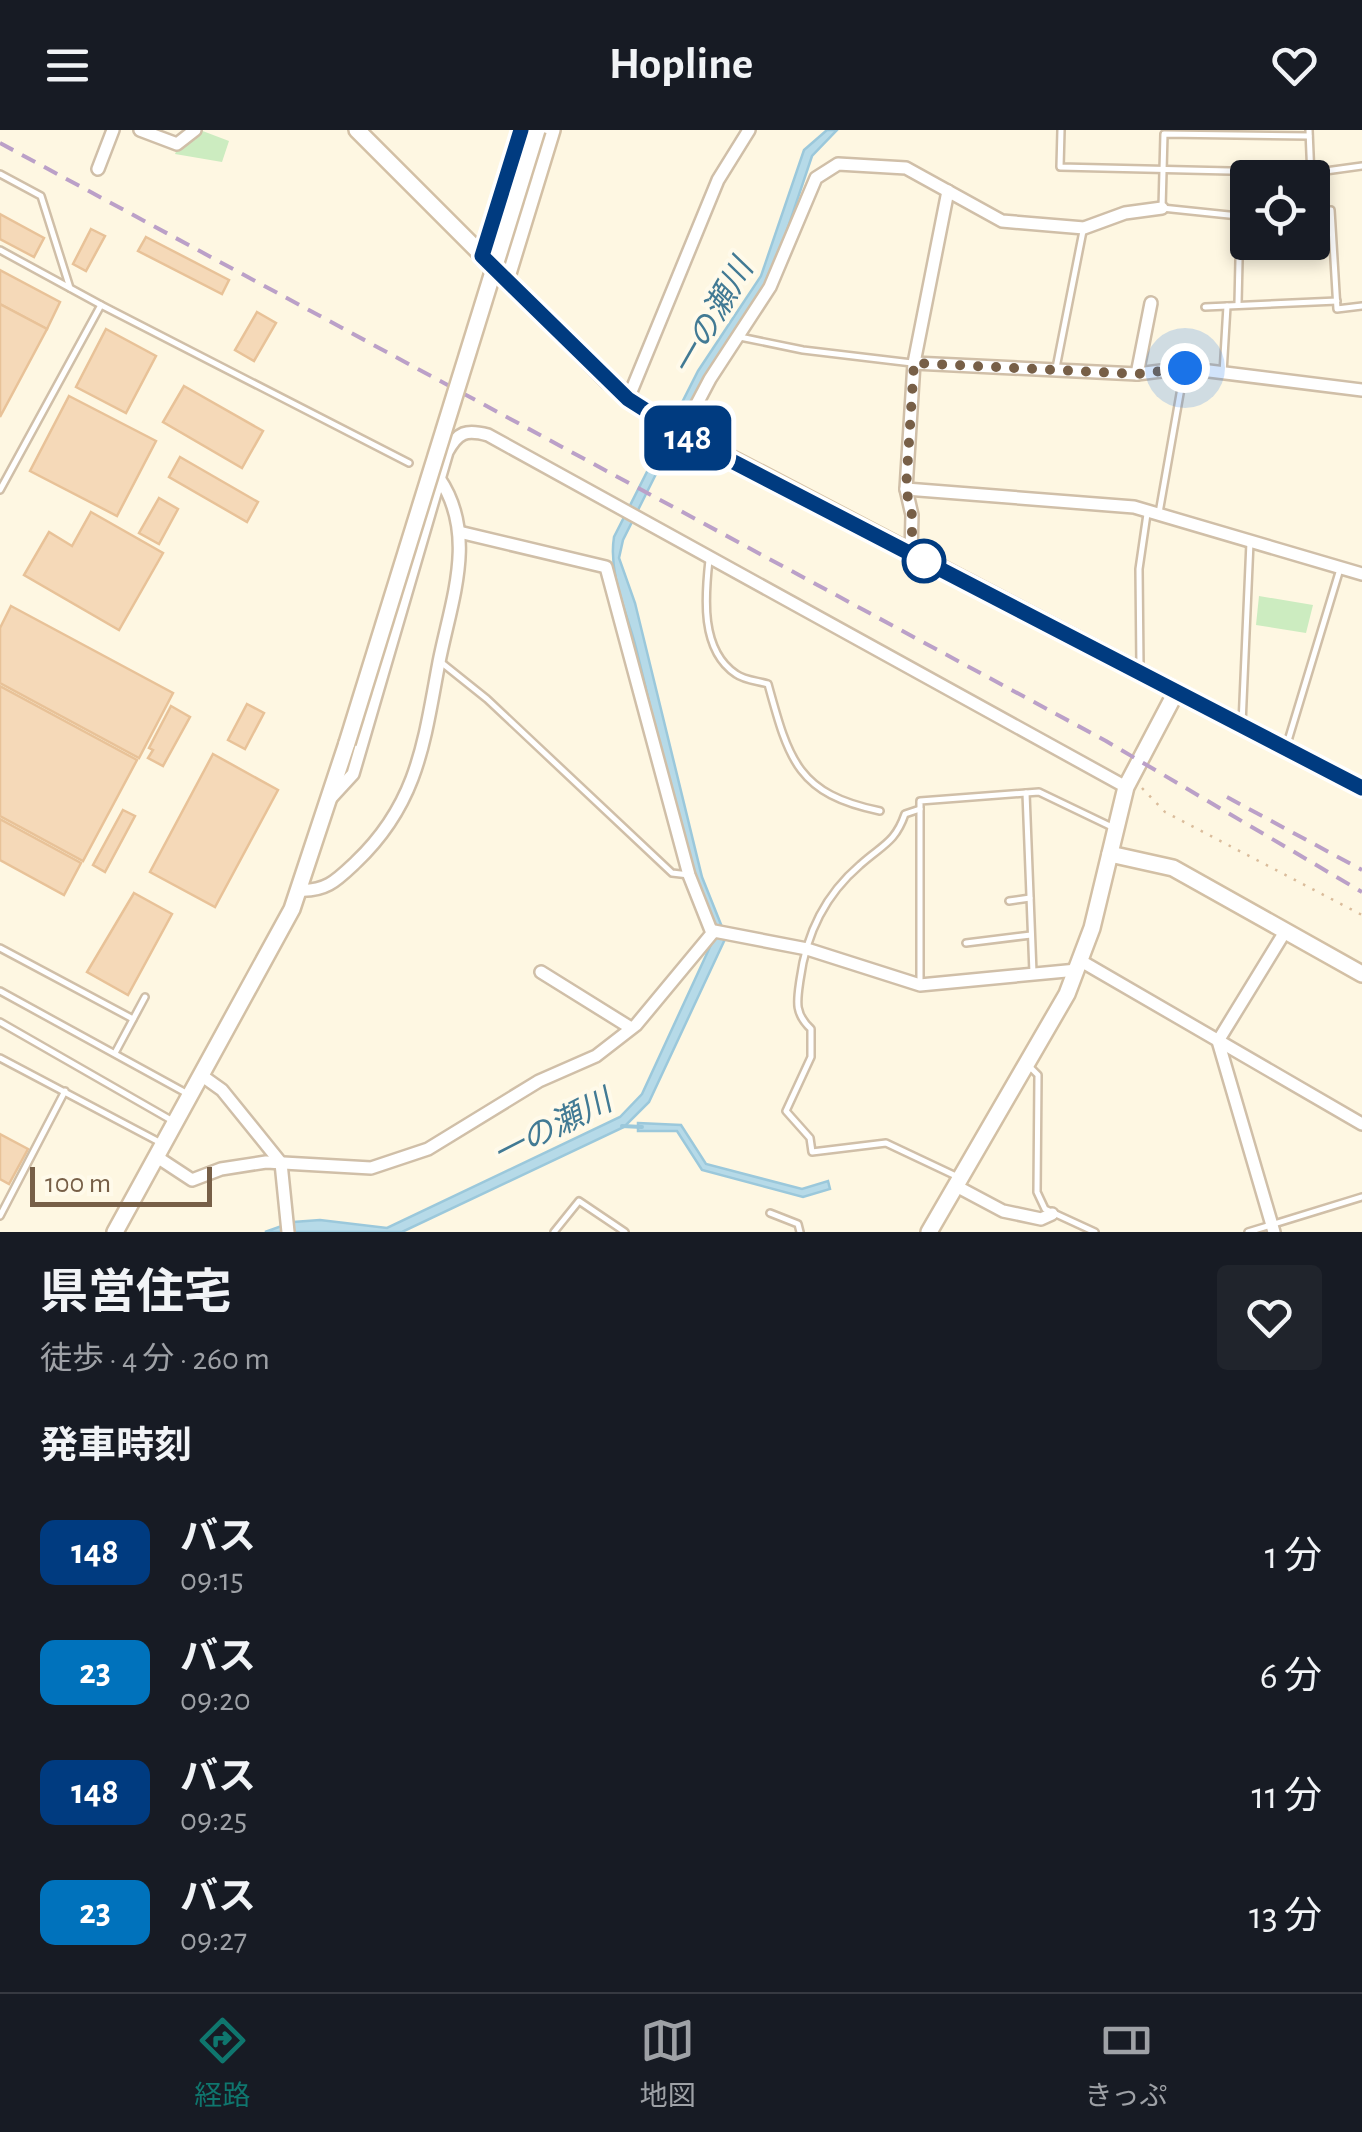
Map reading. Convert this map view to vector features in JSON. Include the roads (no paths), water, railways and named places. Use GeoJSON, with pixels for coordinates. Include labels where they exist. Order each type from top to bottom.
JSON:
{"type":"FeatureCollection","features":[{"type":"Feature","properties":{"kind":"main road"},"geometry":{"type":"LineString","coordinates":[[357,130],[628,399],[681,434],[1362,788]]}},
{"type":"Feature","properties":{"kind":"main road"},"geometry":{"type":"LineString","coordinates":[[482,256],[521,130]]}},
{"type":"Feature","properties":{"kind":"main road"},"geometry":{"type":"LineString","coordinates":[[115,1232],[298,890],[537,130]]}},
{"type":"Feature","properties":{"kind":"main road"},"geometry":{"type":"LineString","coordinates":[[506,280],[552,130]]}},
{"type":"Feature","properties":{"kind":"main road"},"geometry":{"type":"LineString","coordinates":[[930,1231],[1028,1065],[1080,966],[1128,782],[1176,692]]}},
{"type":"Feature","properties":{"kind":"main road"},"geometry":{"type":"LineString","coordinates":[[1110,854],[1173,868],[1362,974]]}},
{"type":"Feature","properties":{"kind":"street"},"geometry":{"type":"LineString","coordinates":[[98,170],[114,130]]}},
{"type":"Feature","properties":{"kind":"street"},"geometry":{"type":"LineString","coordinates":[[140,130],[177,144],[195,130]]}},
{"type":"Feature","properties":{"kind":"street"},"geometry":{"type":"LineString","coordinates":[[628,399],[718,180],[750,130]]}},
{"type":"Feature","properties":{"kind":"street"},"geometry":{"type":"LineString","coordinates":[[681,434],[770,287],[821,172],[849,161],[906,168],[1002,222],[1084,228],[1125,213],[1162,208]]}},
{"type":"Feature","properties":{"kind":"street"},"geometry":{"type":"LineString","coordinates":[[912,554],[912,515],[906,489],[914,363],[948,191]]}},
{"type":"Feature","properties":{"kind":"street"},"geometry":{"type":"LineString","coordinates":[[1137,374],[1151,303]]}},
{"type":"Feature","properties":{"kind":"street"},"geometry":{"type":"LineString","coordinates":[[914,363],[1137,374],[1185,368],[1362,390]]}},
{"type":"Feature","properties":{"kind":"street"},"geometry":{"type":"LineString","coordinates":[[328,802],[353,774],[439,478],[456,436],[470,430],[488,435],[1128,782]]}},
{"type":"Feature","properties":{"kind":"street"},"geometry":{"type":"LineString","coordinates":[[298,890],[318,892],[332,884],[375,844],[407,798],[428,733],[458,578],[460,532],[453,499],[439,478]]}},
{"type":"Feature","properties":{"kind":"street"},"geometry":{"type":"LineString","coordinates":[[906,489],[1110,503],[1362,574]]}},
{"type":"Feature","properties":{"kind":"street"},"geometry":{"type":"LineString","coordinates":[[460,532],[606,567],[689,875],[712,933]]}},
{"type":"Feature","properties":{"kind":"street"},"geometry":{"type":"LineString","coordinates":[[1273,1229],[1218,1041],[1286,930]]}},
{"type":"Feature","properties":{"kind":"street"},"geometry":{"type":"LineString","coordinates":[[712,933],[804,948],[920,985],[1080,966],[1362,1124]]}},
{"type":"Feature","properties":{"kind":"street"},"geometry":{"type":"LineString","coordinates":[[160,1150],[192,1180],[221,1169],[281,1163],[371,1168],[408,1158],[538,1081],[596,1056],[632,1028],[712,933]]}},
{"type":"Feature","properties":{"kind":"street"},"geometry":{"type":"LineString","coordinates":[[541,972],[632,1028]]}},
{"type":"Feature","properties":{"kind":"street"},"geometry":{"type":"LineString","coordinates":[[201,1075],[222,1090],[281,1163],[288,1227]]}},
{"type":"Feature","properties":{"kind":"street"},"geometry":{"type":"LineString","coordinates":[[958,1182],[1003,1211],[1042,1219],[1052,1214]]}},
{"type":"Feature","properties":{"kind":"lane"},"geometry":{"type":"LineString","coordinates":[[1061,130],[1060,167],[1230,172]]}},
{"type":"Feature","properties":{"kind":"lane"},"geometry":{"type":"LineString","coordinates":[[1230,215],[1162,208],[1164,134],[1309,133],[1310,160]]}},
{"type":"Feature","properties":{"kind":"lane"},"geometry":{"type":"LineString","coordinates":[[1330,172],[1362,166]]}},
{"type":"Feature","properties":{"kind":"lane"},"geometry":{"type":"LineString","coordinates":[[0,174],[41,196],[70,288]]}},
{"type":"Feature","properties":{"kind":"lane"},"geometry":{"type":"LineString","coordinates":[[1330,210],[1337,309],[1362,306]]}},
{"type":"Feature","properties":{"kind":"lane"},"geometry":{"type":"LineString","coordinates":[[1056,371],[1084,228]]}},
{"type":"Feature","properties":{"kind":"lane"},"geometry":{"type":"LineString","coordinates":[[0,250],[409,464]]}},
{"type":"Feature","properties":{"kind":"lane"},"geometry":{"type":"LineString","coordinates":[[1238,305],[1241,260]]}},
{"type":"Feature","properties":{"kind":"lane"},"geometry":{"type":"LineString","coordinates":[[1205,307],[1337,301]]}},
{"type":"Feature","properties":{"kind":"lane"},"geometry":{"type":"LineString","coordinates":[[0,490],[101,306]]}},
{"type":"Feature","properties":{"kind":"lane"},"geometry":{"type":"LineString","coordinates":[[1222,374],[1227,306]]}},
{"type":"Feature","properties":{"kind":"lane"},"geometry":{"type":"LineString","coordinates":[[737,336],[803,350],[914,363]]}},
{"type":"Feature","properties":{"kind":"lane"},"geometry":{"type":"LineString","coordinates":[[1140,673],[1139,569],[1185,368]]}},
{"type":"Feature","properties":{"kind":"lane"},"geometry":{"type":"LineString","coordinates":[[1242,725],[1250,542]]}},
{"type":"Feature","properties":{"kind":"lane"},"geometry":{"type":"LineString","coordinates":[[709,557],[703,608],[715,644],[735,674],[768,684],[777,719],[806,781],[843,803],[880,811]]}},
{"type":"Feature","properties":{"kind":"lane"},"geometry":{"type":"LineString","coordinates":[[1286,748],[1340,570]]}},
{"type":"Feature","properties":{"kind":"lane"},"geometry":{"type":"LineString","coordinates":[[439,661],[487,700],[672,873],[689,875]]}},
{"type":"Feature","properties":{"kind":"lane"},"geometry":{"type":"LineString","coordinates":[[920,985],[920,802],[1038,792],[1116,828]]}},
{"type":"Feature","properties":{"kind":"lane"},"geometry":{"type":"LineString","coordinates":[[1026,793],[1033,973]]}},
{"type":"Feature","properties":{"kind":"lane"},"geometry":{"type":"LineString","coordinates":[[920,809],[905,814],[897,836],[857,866],[816,918],[804,948],[796,1005],[799,1018],[810,1029],[811,1057],[786,1110],[810,1138],[812,1152],[886,1143],[958,1182]]}},
{"type":"Feature","properties":{"kind":"lane"},"geometry":{"type":"LineString","coordinates":[[1009,901],[1030,898]]}},
{"type":"Feature","properties":{"kind":"lane"},"geometry":{"type":"LineString","coordinates":[[966,943],[1031,935]]}},
{"type":"Feature","properties":{"kind":"lane"},"geometry":{"type":"LineString","coordinates":[[0,948],[134,1019]]}},
{"type":"Feature","properties":{"kind":"lane"},"geometry":{"type":"LineString","coordinates":[[0,991],[190,1096]]}},
{"type":"Feature","properties":{"kind":"lane"},"geometry":{"type":"LineString","coordinates":[[116,1053],[145,998]]}},
{"type":"Feature","properties":{"kind":"lane"},"geometry":{"type":"LineString","coordinates":[[0,1022],[175,1122]]}},
{"type":"Feature","properties":{"kind":"lane"},"geometry":{"type":"LineString","coordinates":[[0,1058],[65,1091],[160,1150]]}},
{"type":"Feature","properties":{"kind":"lane"},"geometry":{"type":"LineString","coordinates":[[1028,1065],[1038,1075],[1038,1192],[1052,1214],[1095,1232]]}},
{"type":"Feature","properties":{"kind":"lane"},"geometry":{"type":"LineString","coordinates":[[0,1216],[65,1091]]}},
{"type":"Feature","properties":{"kind":"lane"},"geometry":{"type":"LineString","coordinates":[[1248,1232],[1273,1229],[1362,1196]]}},
{"type":"Feature","properties":{"kind":"lane"},"geometry":{"type":"LineString","coordinates":[[554,1232],[579,1201],[624,1232]]}},
{"type":"Feature","properties":{"kind":"lane"},"geometry":{"type":"LineString","coordinates":[[770,1214],[798,1224],[800,1232]]}},
{"type":"Feature","properties":{"kind":"water"},"geometry":{"type":"Polygon","coordinates":[[[827,130],[837,130],[812,156],[770,281],[681,424],[623,540],[619,558],[635,603],[702,877],[726,937],[649,1102],[624,1127],[402,1232],[265,1232],[293,1222],[320,1220],[387,1228],[620,1117],[642,1094],[715,936],[681,829],[619,593],[614,537],[698,371],[761,276],[804,150],[827,130]]]}},
{"type":"Feature","properties":{"kind":"water"},"geometry":{"type":"Polygon","coordinates":[[[638,1123],[681,1125],[706,1164],[802,1189],[828,1181],[830,1189],[803,1197],[702,1170],[677,1131],[638,1131],[638,1123]]]}},
{"type":"Feature","properties":{"kind":"waterway","name":"一の瀬川"},"geometry":{"type":"LineString","coordinates":[[622,1126],[642,1127]]}},
{"type":"Feature","properties":{"kind":"railway"},"geometry":{"type":"LineString","coordinates":[[0,143],[1106,741],[1362,892]]}},
{"type":"Feature","properties":{"kind":"railway"},"geometry":{"type":"LineString","coordinates":[[1227,797],[1362,870]]}}]}
